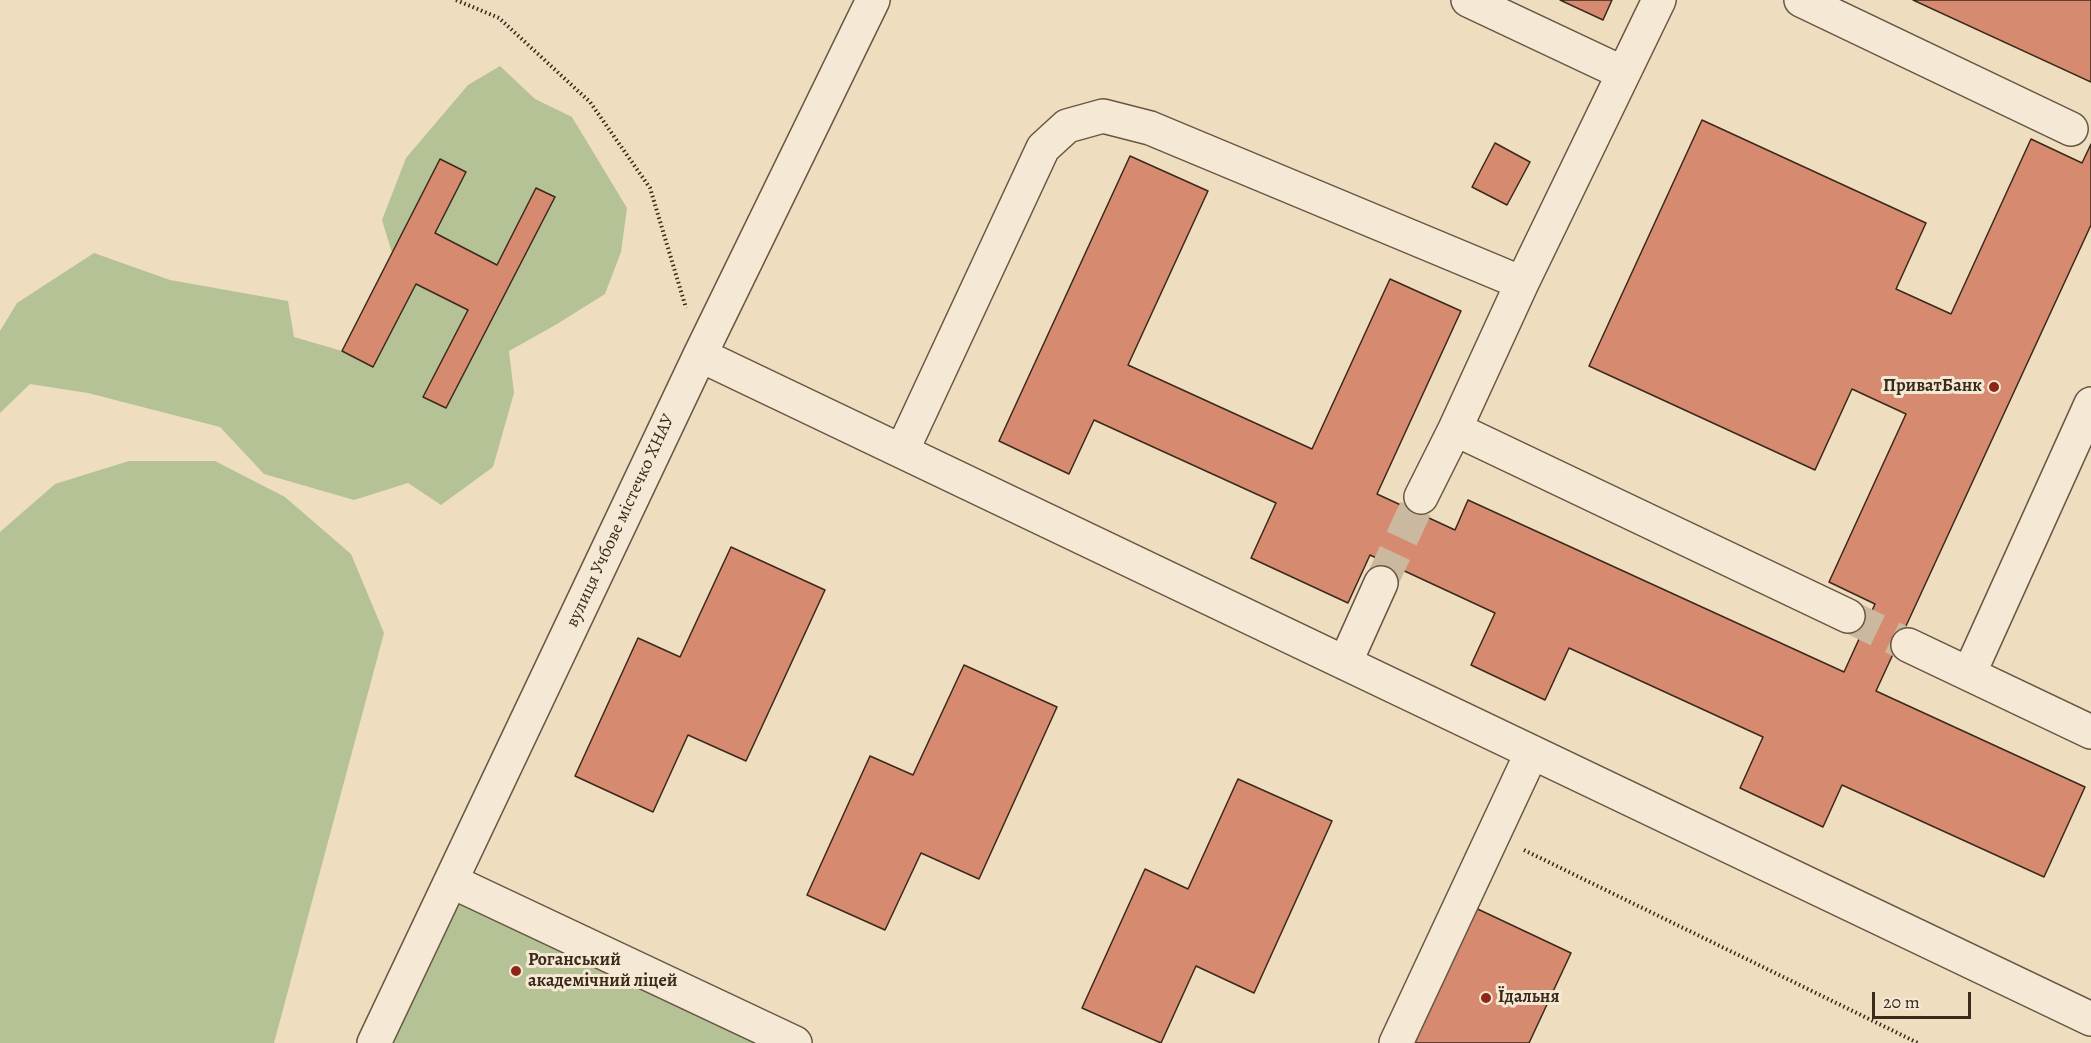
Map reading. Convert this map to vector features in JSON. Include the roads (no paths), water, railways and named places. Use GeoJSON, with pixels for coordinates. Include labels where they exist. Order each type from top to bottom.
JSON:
{"type":"FeatureCollection","features":[{"type":"Feature","properties":{"kind":"street","name":"вулиця Учбове містечко ХНАУ"},"geometry":{"type":"LineString","coordinates":[[374,1043],[700,355],[873,0]]}},
{"type":"Feature","properties":{"kind":"street"},"geometry":{"type":"LineString","coordinates":[[1468,0],[1623,73]]}},
{"type":"Feature","properties":{"kind":"street"},"geometry":{"type":"LineString","coordinates":[[1421,497],[1659,0]]}},
{"type":"Feature","properties":{"kind":"street"},"geometry":{"type":"LineString","coordinates":[[1801,0],[2071,129]]}},
{"type":"Feature","properties":{"kind":"street"},"geometry":{"type":"LineString","coordinates":[[902,451],[1043,148],[1067,126],[1103,116],[1150,128],[1522,283]]}},
{"type":"Feature","properties":{"kind":"street"},"geometry":{"type":"LineString","coordinates":[[700,355],[2091,1019]]}},
{"type":"Feature","properties":{"kind":"street"},"geometry":{"type":"LineString","coordinates":[[1969,674],[2091,404]]}},
{"type":"Feature","properties":{"kind":"street"},"geometry":{"type":"LineString","coordinates":[[1455,429],[1848,616]]}},
{"type":"Feature","properties":{"kind":"street"},"geometry":{"type":"LineString","coordinates":[[1345,663],[1381,583]]}},
{"type":"Feature","properties":{"kind":"street"},"geometry":{"type":"LineString","coordinates":[[1908,645],[2091,732]]}},
{"type":"Feature","properties":{"kind":"street"},"geometry":{"type":"LineString","coordinates":[[1396,1043],[1532,752]]}},
{"type":"Feature","properties":{"kind":"street"},"geometry":{"type":"LineString","coordinates":[[451,880],[795,1043]]}},
{"type":"Feature","properties":{"kind":"tunnel"},"geometry":{"type":"LineString","coordinates":[[1381,583],[1421,497]]}},
{"type":"Feature","properties":{"kind":"tunnel"},"geometry":{"type":"LineString","coordinates":[[1848,616],[1908,645]]}},
{"type":"Feature","properties":{"kind":"place","name":"ПриватБанк"},"geometry":{"type":"Point","coordinates":[1994,387]}},
{"type":"Feature","properties":{"kind":"place","name":"Роганський академічний ліцей"},"geometry":{"type":"Point","coordinates":[516,971]}},
{"type":"Feature","properties":{"kind":"place","name":"Їдальня"},"geometry":{"type":"Point","coordinates":[1486,998]}}]}
